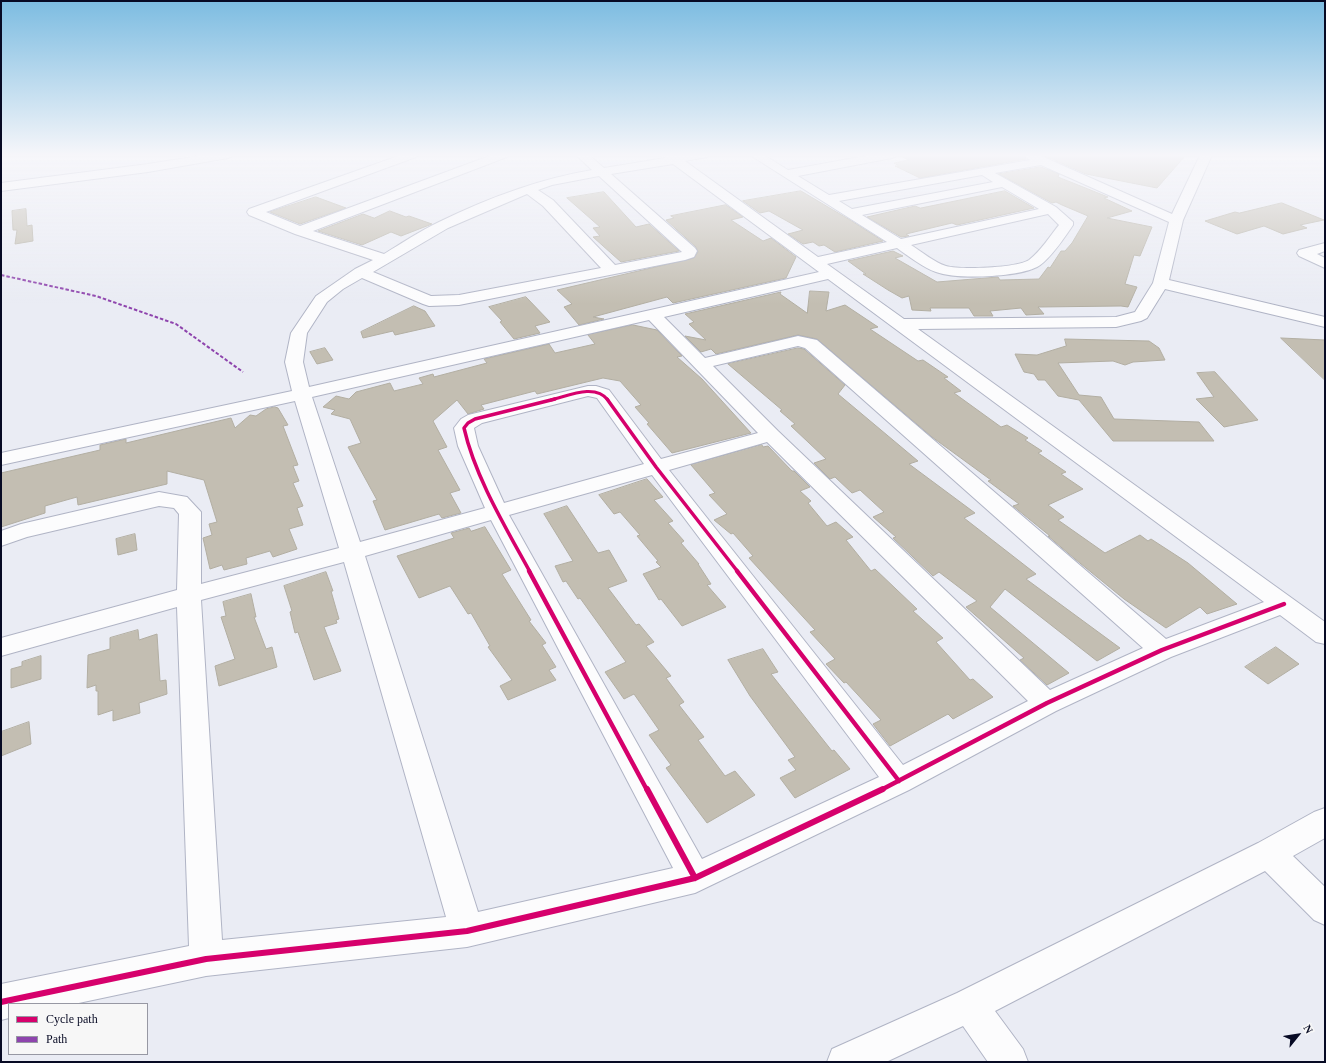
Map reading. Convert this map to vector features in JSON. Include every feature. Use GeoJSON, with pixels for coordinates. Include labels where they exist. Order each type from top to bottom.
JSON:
{"type":"FeatureCollection","features":[{"type":"Feature","properties":{"kind":"street"},"geometry":{"type":"LineString","coordinates":[[274,205],[254,212],[300,231],[386,259]]}},
{"type":"Feature","properties":{"kind":"street"},"geometry":{"type":"LineString","coordinates":[[300,231],[370,205]]}},
{"type":"Feature","properties":{"kind":"street"},"geometry":{"type":"LineString","coordinates":[[467,931],[352,552],[302,394],[294,362],[299,333],[321,299],[360,272],[386,259],[443,225],[491,205]]}},
{"type":"Feature","properties":{"kind":"street"},"geometry":{"type":"LineString","coordinates":[[550,205],[611,270]]}},
{"type":"Feature","properties":{"kind":"street"},"geometry":{"type":"LineString","coordinates":[[360,272],[430,300],[441,301],[459,300],[689,254],[690,251],[638,205]]}},
{"type":"Feature","properties":{"kind":"street"},"geometry":{"type":"LineString","coordinates":[[737,205],[1325,635]]}},
{"type":"Feature","properties":{"kind":"street"},"geometry":{"type":"LineString","coordinates":[[836,205],[935,267],[947,271],[962,272],[1025,267],[1033,264],[1066,225],[1063,218],[1042,205]]}},
{"type":"Feature","properties":{"kind":"street"},"geometry":{"type":"LineString","coordinates":[[850,213],[893,205]]}},
{"type":"Feature","properties":{"kind":"street"},"geometry":{"type":"LineString","coordinates":[[1141,205],[1176,220]]}},
{"type":"Feature","properties":{"kind":"street"},"geometry":{"type":"LineString","coordinates":[[900,324],[1116,322],[1135,318],[1141,315],[1160,283],[1176,220],[1183,205]]}},
{"type":"Feature","properties":{"kind":"street"},"geometry":{"type":"LineString","coordinates":[[816,262],[1051,210]]}},
{"type":"Feature","properties":{"kind":"street"},"geometry":{"type":"LineString","coordinates":[[1325,247],[1304,253],[1325,264]]}},
{"type":"Feature","properties":{"kind":"street"},"geometry":{"type":"LineString","coordinates":[[1,459],[302,394],[831,274]]}},
{"type":"Feature","properties":{"kind":"street"},"geometry":{"type":"LineString","coordinates":[[1160,283],[1325,322]]}},
{"type":"Feature","properties":{"kind":"street"},"geometry":{"type":"LineString","coordinates":[[652,314],[771,435],[1047,703]]}},
{"type":"Feature","properties":{"kind":"street"},"geometry":{"type":"LineString","coordinates":[[701,364],[798,342],[810,344],[1162,650]]}},
{"type":"Feature","properties":{"kind":"street"},"geometry":{"type":"LineString","coordinates":[[695,878],[497,512],[468,446],[464,428],[468,423],[475,419],[588,391],[596,391],[603,394],[656,467],[899,781]]}},
{"type":"Feature","properties":{"kind":"street"},"geometry":{"type":"LineString","coordinates":[[1,647],[352,552],[771,435]]}},
{"type":"Feature","properties":{"kind":"street"},"geometry":{"type":"LineString","coordinates":[[1,539],[21,531],[159,500],[180,502],[190,512],[189,595],[206,959]]}},
{"type":"Feature","properties":{"kind":"street"},"geometry":{"type":"LineString","coordinates":[[1,1002],[206,959],[467,931],[695,878],[899,781],[1047,703],[1162,650],[1284,604]]}},
{"type":"Feature","properties":{"kind":"street"},"geometry":{"type":"LineString","coordinates":[[845,1062],[969,1005],[1269,853],[1325,822]]}},
{"type":"Feature","properties":{"kind":"street"},"geometry":{"type":"LineString","coordinates":[[1269,853],[1325,909]]}},
{"type":"Feature","properties":{"kind":"street"},"geometry":{"type":"LineString","coordinates":[[969,1005],[1010,1062]]}},
{"type":"Feature","properties":{"kind":"building"},"geometry":{"type":"Polygon","coordinates":[[[293,205],[337,205],[346,208],[300,224],[270,212],[293,205]]]}},
{"type":"Feature","properties":{"kind":"building"},"geometry":{"type":"Polygon","coordinates":[[[575,205],[616,205],[636,227],[649,224],[679,251],[621,262],[593,237],[600,236],[593,228],[600,227],[575,205]]]}},
{"type":"Feature","properties":{"kind":"building"},"geometry":{"type":"Polygon","coordinates":[[[726,205],[743,217],[731,220],[763,241],[771,238],[796,257],[786,278],[673,303],[667,297],[593,317],[604,319],[579,325],[564,307],[572,304],[557,290],[694,258],[698,252],[696,247],[666,220],[674,218],[671,216],[726,205]]]}},
{"type":"Feature","properties":{"kind":"building"},"geometry":{"type":"Polygon","coordinates":[[[748,205],[824,205],[883,241],[835,252],[824,245],[819,246],[813,242],[803,244],[788,234],[803,230],[769,211],[760,213],[748,205]]]}},
{"type":"Feature","properties":{"kind":"building"},"geometry":{"type":"Polygon","coordinates":[[[937,205],[1028,205],[1034,208],[957,225],[952,223],[906,234],[909,236],[901,237],[867,217],[915,206],[920,208],[937,205]]]}},
{"type":"Feature","properties":{"kind":"building"},"geometry":{"type":"Polygon","coordinates":[[[1062,205],[1118,205],[1132,211],[1107,218],[1152,227],[1140,256],[1134,255],[1125,284],[1137,287],[1128,307],[1038,307],[1044,314],[1026,315],[1021,308],[990,311],[993,316],[974,316],[969,308],[930,308],[931,311],[912,310],[909,296],[902,298],[888,290],[863,274],[866,274],[848,261],[893,251],[903,256],[895,258],[937,282],[998,277],[1000,280],[1039,279],[1048,267],[1050,268],[1061,251],[1065,251],[1072,243],[1088,216],[1062,205]]]}},
{"type":"Feature","properties":{"kind":"building"},"geometry":{"type":"Polygon","coordinates":[[[1275,205],[1286,205],[1324,220],[1300,225],[1307,228],[1283,234],[1264,226],[1237,234],[1205,221],[1235,212],[1239,213],[1275,205]]]}},
{"type":"Feature","properties":{"kind":"building"},"geometry":{"type":"Polygon","coordinates":[[[26,209],[27,226],[32,225],[33,241],[15,244],[17,230],[13,230],[12,211],[26,209]]]}},
{"type":"Feature","properties":{"kind":"building"},"geometry":{"type":"Polygon","coordinates":[[[390,211],[432,224],[401,236],[391,232],[362,245],[318,231],[363,214],[374,218],[390,211]]]}},
{"type":"Feature","properties":{"kind":"building"},"geometry":{"type":"Polygon","coordinates":[[[810,291],[829,292],[826,311],[845,305],[878,327],[870,329],[918,361],[923,360],[948,377],[944,378],[961,391],[954,393],[1001,427],[1007,425],[1028,438],[1025,440],[1042,451],[1038,453],[1066,472],[1061,474],[1083,489],[1048,505],[1064,517],[1058,520],[1105,553],[1140,535],[1148,541],[1151,539],[1188,563],[1237,604],[1207,614],[1200,607],[1166,628],[1124,599],[1075,559],[1048,536],[1050,536],[1013,506],[1019,504],[988,481],[991,480],[932,437],[817,339],[798,335],[716,354],[711,349],[701,352],[685,336],[706,340],[689,324],[694,322],[685,314],[781,292],[780,294],[807,313],[810,291]]]}},
{"type":"Feature","properties":{"kind":"building"},"geometry":{"type":"Polygon","coordinates":[[[526,297],[550,322],[535,326],[540,333],[514,339],[500,322],[502,321],[489,307],[526,297]]]}},
{"type":"Feature","properties":{"kind":"building"},"geometry":{"type":"Polygon","coordinates":[[[414,306],[425,311],[435,326],[395,335],[393,331],[363,338],[361,332],[414,306]]]}},
{"type":"Feature","properties":{"kind":"building"},"geometry":{"type":"Polygon","coordinates":[[[633,325],[657,330],[682,356],[677,357],[702,379],[751,433],[672,453],[647,424],[649,423],[635,407],[641,405],[620,381],[603,378],[537,394],[535,391],[481,405],[484,409],[468,414],[457,400],[433,421],[447,447],[438,450],[460,490],[450,493],[461,513],[442,518],[439,514],[385,530],[373,501],[377,500],[348,447],[361,443],[350,419],[331,414],[335,410],[323,407],[336,396],[349,399],[356,392],[390,383],[394,391],[423,384],[419,378],[433,374],[434,377],[487,363],[484,359],[549,344],[555,353],[595,344],[588,335],[633,325]]]}},
{"type":"Feature","properties":{"kind":"building"},"geometry":{"type":"Polygon","coordinates":[[[1281,338],[1325,340],[1325,380],[1281,338]]]}},
{"type":"Feature","properties":{"kind":"building"},"geometry":{"type":"Polygon","coordinates":[[[1065,339],[1149,341],[1159,348],[1165,360],[1133,362],[1125,365],[1113,361],[1058,363],[1079,395],[1101,397],[1114,419],[1199,422],[1214,441],[1113,441],[1079,400],[1058,396],[1045,380],[1038,380],[1034,374],[1024,372],[1015,354],[1037,355],[1066,346],[1065,339]]]}},
{"type":"Feature","properties":{"kind":"building"},"geometry":{"type":"Polygon","coordinates":[[[325,348],[333,360],[317,364],[310,352],[325,348]]]}},
{"type":"Feature","properties":{"kind":"building"},"geometry":{"type":"Polygon","coordinates":[[[798,348],[804,349],[845,385],[838,394],[918,461],[909,464],[975,513],[964,518],[1036,574],[1026,579],[1120,648],[1097,661],[1005,589],[990,607],[1069,673],[1047,685],[1020,660],[1024,658],[966,607],[977,601],[939,572],[933,576],[893,538],[896,537],[873,517],[884,512],[860,490],[852,493],[835,477],[830,479],[814,463],[826,459],[791,426],[795,424],[780,411],[782,410],[728,364],[798,348]]]}},
{"type":"Feature","properties":{"kind":"building"},"geometry":{"type":"Polygon","coordinates":[[[1215,372],[1258,420],[1224,427],[1196,399],[1214,397],[1197,373],[1215,372]]]}},
{"type":"Feature","properties":{"kind":"building"},"geometry":{"type":"Polygon","coordinates":[[[275,407],[278,408],[288,425],[283,426],[298,465],[293,466],[299,481],[293,483],[303,506],[297,508],[303,525],[289,529],[297,549],[273,557],[270,551],[246,558],[247,564],[224,570],[222,565],[210,569],[203,538],[212,535],[209,524],[217,522],[204,480],[167,471],[167,484],[78,505],[77,497],[45,506],[45,513],[1,527],[1,473],[100,450],[100,445],[126,439],[126,443],[231,418],[235,428],[250,415],[256,416],[266,409],[275,407]]]}},
{"type":"Feature","properties":{"kind":"building"},"geometry":{"type":"Polygon","coordinates":[[[762,445],[763,447],[768,446],[810,487],[800,491],[811,501],[808,503],[827,526],[836,522],[853,537],[846,540],[871,571],[875,569],[917,609],[913,611],[943,638],[936,642],[970,680],[973,679],[993,697],[953,719],[948,714],[890,746],[873,724],[881,720],[846,682],[844,683],[826,664],[835,659],[810,632],[815,630],[749,558],[753,556],[733,533],[731,534],[714,520],[727,514],[709,495],[715,493],[691,465],[762,445]]]}},
{"type":"Feature","properties":{"kind":"building"},"geometry":{"type":"Polygon","coordinates":[[[647,479],[663,497],[654,500],[673,521],[668,523],[684,541],[681,543],[699,564],[711,584],[707,585],[726,607],[682,626],[661,599],[659,600],[643,574],[661,567],[656,562],[658,561],[637,536],[640,535],[620,512],[614,514],[599,495],[647,479]]]}},
{"type":"Feature","properties":{"kind":"building"},"geometry":{"type":"Polygon","coordinates":[[[567,506],[598,553],[609,550],[627,581],[608,588],[636,625],[639,624],[654,642],[646,646],[671,676],[666,678],[684,702],[679,705],[704,737],[698,740],[725,776],[735,771],[755,795],[707,823],[666,768],[671,765],[649,735],[659,730],[634,694],[624,699],[605,672],[626,662],[580,598],[578,599],[566,581],[563,582],[555,566],[573,561],[544,514],[567,506]]]}},
{"type":"Feature","properties":{"kind":"building"},"geometry":{"type":"Polygon","coordinates":[[[485,527],[511,570],[502,574],[531,620],[529,621],[546,643],[542,645],[556,667],[549,670],[556,680],[508,700],[500,686],[512,680],[488,647],[490,646],[471,613],[468,614],[450,586],[419,598],[397,556],[454,538],[451,533],[469,528],[471,531],[485,527]]]}},
{"type":"Feature","properties":{"kind":"building"},"geometry":{"type":"Polygon","coordinates":[[[135,534],[137,550],[118,555],[116,539],[135,534]]]}},
{"type":"Feature","properties":{"kind":"building"},"geometry":{"type":"Polygon","coordinates":[[[326,572],[333,591],[331,591],[339,619],[336,620],[337,623],[324,627],[341,671],[314,680],[298,632],[295,633],[290,612],[292,611],[284,586],[326,572]]]}},
{"type":"Feature","properties":{"kind":"building"},"geometry":{"type":"Polygon","coordinates":[[[251,594],[256,617],[254,617],[266,649],[272,647],[277,667],[219,686],[215,666],[235,659],[221,617],[226,616],[223,602],[251,594]]]}},
{"type":"Feature","properties":{"kind":"building"},"geometry":{"type":"Polygon","coordinates":[[[138,630],[139,640],[157,634],[160,681],[166,680],[167,694],[139,703],[140,713],[113,721],[113,710],[98,715],[98,691],[96,691],[96,685],[87,688],[88,655],[110,649],[110,638],[138,630]]]}},
{"type":"Feature","properties":{"kind":"building"},"geometry":{"type":"Polygon","coordinates":[[[1276,647],[1299,664],[1268,684],[1245,667],[1276,647]]]}},
{"type":"Feature","properties":{"kind":"building"},"geometry":{"type":"Polygon","coordinates":[[[763,649],[778,672],[771,674],[832,751],[834,750],[850,769],[795,798],[780,778],[796,770],[788,760],[795,757],[750,696],[728,660],[763,649]]]}},
{"type":"Feature","properties":{"kind":"building"},"geometry":{"type":"Polygon","coordinates":[[[41,656],[41,679],[11,688],[11,669],[22,666],[22,662],[41,656]]]}},
{"type":"Feature","properties":{"kind":"building"},"geometry":{"type":"Polygon","coordinates":[[[29,722],[31,744],[1,756],[1,732],[29,722]]]}},
{"type":"Feature","properties":{"kind":"marked path"},"geometry":{"type":"LineString","coordinates":[[1,275],[96,296],[176,324],[243,372]]}},
{"type":"Feature","properties":{"kind":"cycle path"},"geometry":{"type":"LineString","coordinates":[[695,878],[497,512],[468,446],[464,428],[468,423],[475,419],[588,391],[596,391],[603,394],[656,467],[899,781]]}},
{"type":"Feature","properties":{"kind":"cycle path"},"geometry":{"type":"LineString","coordinates":[[1,1002],[206,959],[467,931],[695,878],[899,781],[1047,703],[1162,650],[1284,604]]}}]}
